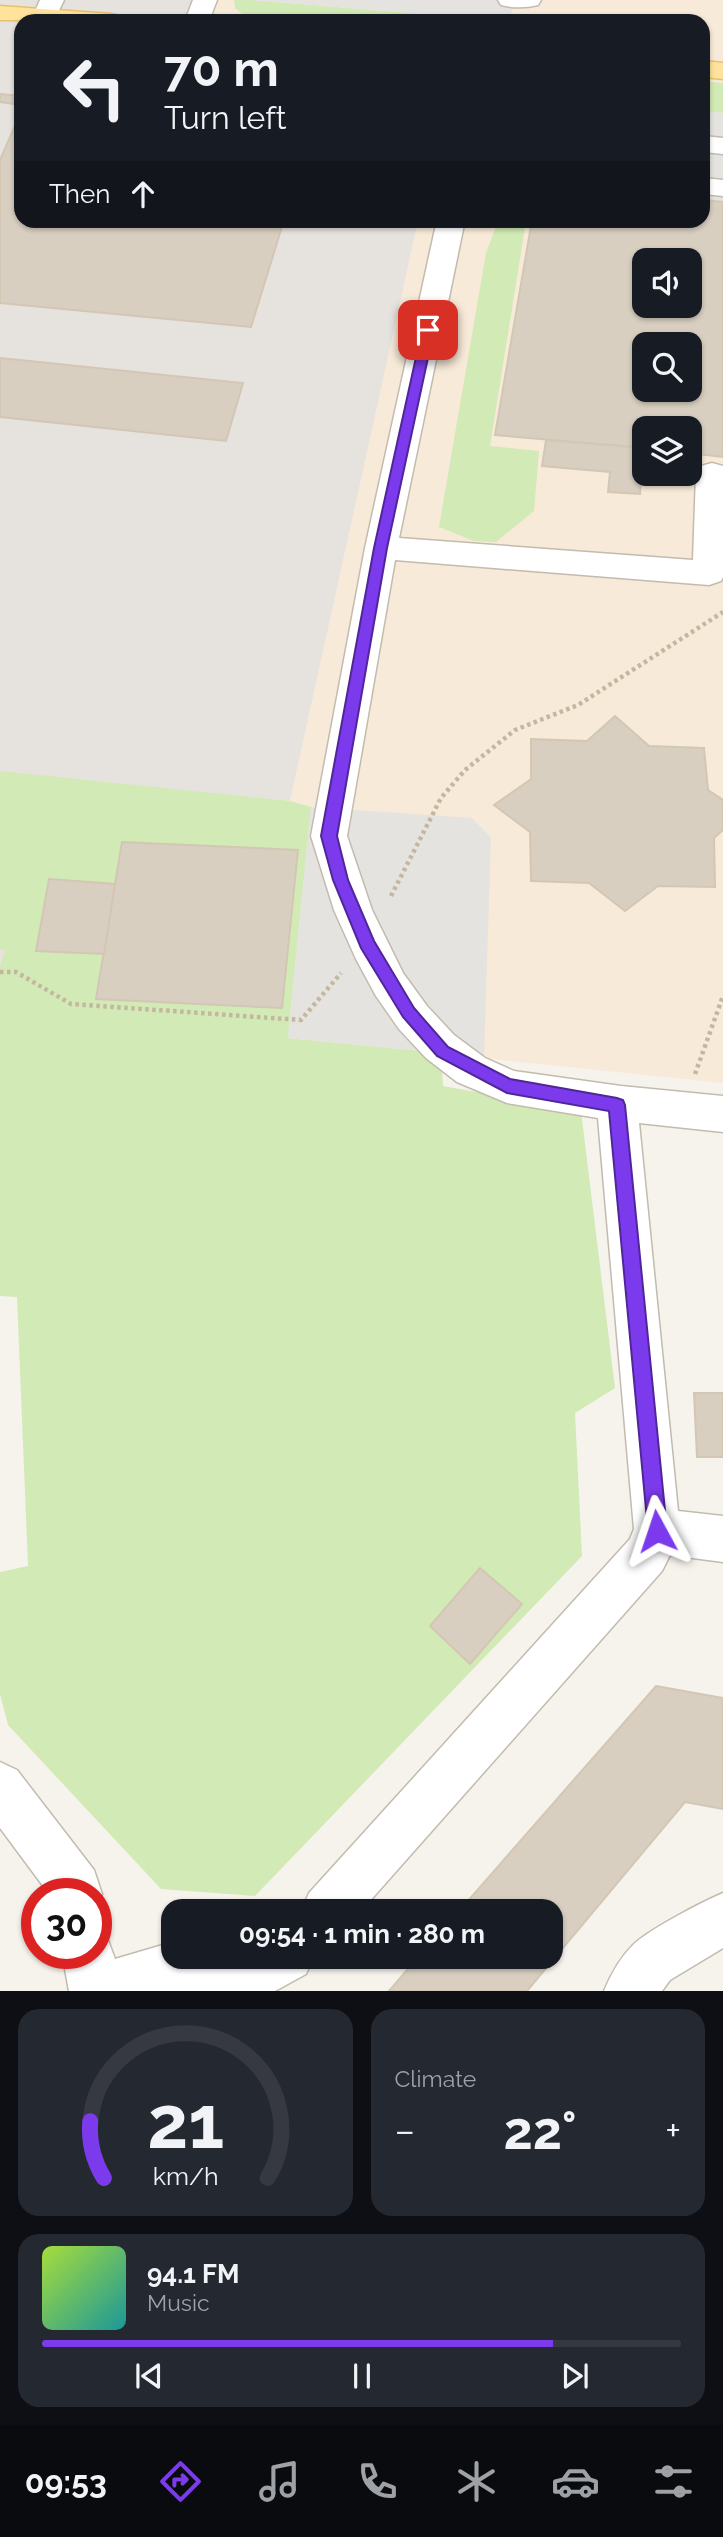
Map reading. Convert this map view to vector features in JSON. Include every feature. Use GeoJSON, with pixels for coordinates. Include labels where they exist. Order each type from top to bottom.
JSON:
{"type":"FeatureCollection","features":[{"type":"Feature","properties":{"kind":"main road"},"geometry":{"type":"LineString","coordinates":[[0,13],[48,8],[77,14]]}},
{"type":"Feature","properties":{"kind":"street"},"geometry":{"type":"LineString","coordinates":[[449,228],[381,548],[329,836],[341,880],[367,944],[408,1013],[443,1052],[507,1086],[617,1105],[723,1114]]}},
{"type":"Feature","properties":{"kind":"street"},"geometry":{"type":"LineString","coordinates":[[381,548],[709,573],[712,474]]}},
{"type":"Feature","properties":{"kind":"street"},"geometry":{"type":"LineString","coordinates":[[338,1899],[646,1555],[657,1531],[617,1105]]}},
{"type":"Feature","properties":{"kind":"street"},"geometry":{"type":"LineString","coordinates":[[657,1531],[723,1539]]}},
{"type":"Feature","properties":{"kind":"street"},"geometry":{"type":"LineString","coordinates":[[0,1787],[68,1878]]}},
{"type":"Feature","properties":{"kind":"street"},"geometry":{"type":"LineString","coordinates":[[630,1991],[652,1962],[723,1919]]}},
{"type":"Feature","properties":{"kind":"street"},"geometry":{"type":"LineString","coordinates":[[92,1969],[98,1991],[129,1979],[181,1967],[273,1973]]}},
{"type":"Feature","properties":{"kind":"path"},"geometry":{"type":"LineString","coordinates":[[681,1110],[723,996]]}},
{"type":"Feature","properties":{"kind":"shaded area"},"geometry":{"type":"Polygon","coordinates":[[[0,0],[193,0],[188,14],[14,14],[14,228],[416,228],[290,801],[60,779],[0,966],[0,0]]]}},
{"type":"Feature","properties":{"kind":"shaded area"},"geometry":{"type":"Polygon","coordinates":[[[193,0],[723,0],[723,1083],[288,1038],[0,966],[60,779],[290,801],[416,228],[710,228],[710,14],[188,14],[193,0]]]}},
{"type":"Feature","properties":{"kind":"shaded area"},"geometry":{"type":"Polygon","coordinates":[[[252,0],[514,0],[511,14],[424,14],[252,0]]]}},
{"type":"Feature","properties":{"kind":"shaded area"},"geometry":{"type":"Polygon","coordinates":[[[710,112],[723,113],[723,202],[710,201],[710,112]]]}},
{"type":"Feature","properties":{"kind":"shaded area"},"geometry":{"type":"Polygon","coordinates":[[[311,807],[472,818],[491,837],[484,1057],[288,1038],[311,807]]]}},
{"type":"Feature","properties":{"kind":"green space"},"geometry":{"type":"Polygon","coordinates":[[[234,0],[252,0],[423,14],[242,14],[235,8],[234,0]]]}},
{"type":"Feature","properties":{"kind":"green space"},"geometry":{"type":"Polygon","coordinates":[[[710,82],[723,83],[723,113],[710,112],[710,82]]]}},
{"type":"Feature","properties":{"kind":"green space"},"geometry":{"type":"Polygon","coordinates":[[[495,228],[525,228],[490,446],[539,451],[534,511],[496,542],[474,541],[439,527],[486,253],[495,228]]]}},
{"type":"Feature","properties":{"kind":"green space"},"geometry":{"type":"Polygon","coordinates":[[[0,771],[290,801],[311,807],[288,1038],[441,1053],[443,1086],[581,1111],[615,1388],[575,1413],[582,1556],[255,1896],[161,1889],[8,1725],[0,1694],[0,1572],[28,1566],[17,1297],[0,1296],[0,966],[5,950],[0,949],[0,771]]]}},
{"type":"Feature","properties":{"kind":"building"},"geometry":{"type":"Polygon","coordinates":[[[0,94],[14,95],[14,104],[0,102],[0,94]]]}},
{"type":"Feature","properties":{"kind":"building"},"geometry":{"type":"Polygon","coordinates":[[[14,128],[14,228],[282,228],[251,327],[0,303],[0,160],[14,128]]]}},
{"type":"Feature","properties":{"kind":"building"},"geometry":{"type":"Polygon","coordinates":[[[710,201],[723,202],[723,457],[702,454],[702,416],[632,416],[632,447],[495,435],[531,228],[710,228],[710,201]]]}},
{"type":"Feature","properties":{"kind":"building"},"geometry":{"type":"Polygon","coordinates":[[[0,358],[243,383],[226,441],[0,417],[0,358]]]}},
{"type":"Feature","properties":{"kind":"building"},"geometry":{"type":"Polygon","coordinates":[[[546,440],[632,447],[632,486],[640,486],[640,494],[608,492],[610,472],[542,466],[546,440]]]}},
{"type":"Feature","properties":{"kind":"building"},"geometry":{"type":"Polygon","coordinates":[[[615,716],[649,746],[704,748],[708,790],[723,800],[723,830],[714,838],[715,887],[658,886],[625,911],[589,883],[531,881],[530,832],[494,805],[531,779],[531,739],[587,741],[615,716]]]}},
{"type":"Feature","properties":{"kind":"building"},"geometry":{"type":"Polygon","coordinates":[[[122,842],[298,850],[282,1008],[96,999],[122,842]]]}},
{"type":"Feature","properties":{"kind":"building"},"geometry":{"type":"Polygon","coordinates":[[[49,879],[115,884],[104,954],[36,951],[49,879]]]}},
{"type":"Feature","properties":{"kind":"building"},"geometry":{"type":"Polygon","coordinates":[[[694,1393],[723,1393],[723,1457],[697,1457],[694,1393]]]}},
{"type":"Feature","properties":{"kind":"building"},"geometry":{"type":"Polygon","coordinates":[[[480,1568],[522,1604],[470,1664],[430,1626],[480,1568]]]}},
{"type":"Feature","properties":{"kind":"building"},"geometry":{"type":"Polygon","coordinates":[[[656,1686],[723,1698],[723,1809],[685,1802],[563,1948],[563,1899],[470,1899],[656,1686]]]}},
{"type":"Feature","properties":{"kind":"building"},"geometry":{"type":"Polygon","coordinates":[[[408,1969],[545,1969],[527,1991],[389,1991],[408,1969]]]}},
{"type":"Feature","properties":{"kind":"route"},"geometry":{"type":"LineString","coordinates":[[428,330],[381,548],[329,836],[341,880],[367,944],[408,1013],[443,1052],[507,1086],[617,1105],[657,1531]]}}]}
